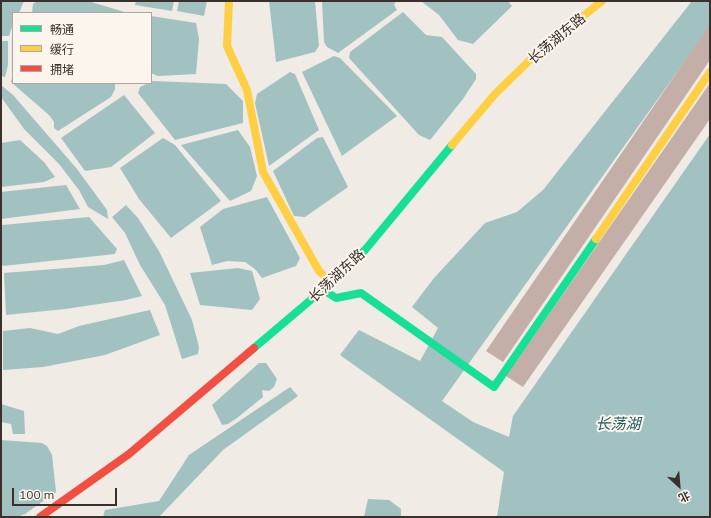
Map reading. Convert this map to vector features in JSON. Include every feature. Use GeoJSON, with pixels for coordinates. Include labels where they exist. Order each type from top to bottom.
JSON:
{"type":"FeatureCollection","features":[{"type":"Feature","properties":{"kind":"street"},"geometry":{"type":"LineString","coordinates":[[229,1],[227,46],[247,90],[263,172],[319,271],[330,282]]}},
{"type":"Feature","properties":{"kind":"street","name":"长荡湖东路"},"geometry":{"type":"LineString","coordinates":[[40,517],[129,454],[322,290],[365,250],[495,94],[533,58],[602,1]]}},
{"type":"Feature","properties":{"kind":"street"},"geometry":{"type":"LineString","coordinates":[[322,290],[336,298],[361,293],[494,387],[710,72]]}},
{"type":"Feature","properties":{"kind":"water"},"geometry":{"type":"Polygon","coordinates":[[[1,1],[24,1],[19,12],[12,12],[12,27],[9,36],[1,36],[1,1]]]}},
{"type":"Feature","properties":{"kind":"water"},"geometry":{"type":"Polygon","coordinates":[[[37,1],[88,1],[125,12],[32,12],[33,4],[37,1]]]}},
{"type":"Feature","properties":{"kind":"water"},"geometry":{"type":"Polygon","coordinates":[[[136,1],[174,1],[172,11],[135,5],[136,1]]]}},
{"type":"Feature","properties":{"kind":"water"},"geometry":{"type":"Polygon","coordinates":[[[179,1],[207,1],[204,16],[177,11],[179,1]]]}},
{"type":"Feature","properties":{"kind":"water"},"geometry":{"type":"Polygon","coordinates":[[[269,1],[315,1],[319,46],[315,52],[276,62],[269,1]]]}},
{"type":"Feature","properties":{"kind":"water"},"geometry":{"type":"Polygon","coordinates":[[[322,1],[396,1],[394,5],[397,10],[338,53],[327,47],[324,42],[322,1]]]}},
{"type":"Feature","properties":{"kind":"water"},"geometry":{"type":"Polygon","coordinates":[[[421,1],[508,1],[512,6],[473,44],[458,40],[439,15],[421,1]]]}},
{"type":"Feature","properties":{"kind":"water","name":"长荡湖"},"geometry":{"type":"Polygon","coordinates":[[[692,1],[710,1],[710,26],[442,401],[473,422],[509,437],[513,416],[710,134],[710,517],[497,517],[504,472],[340,355],[359,330],[420,361],[438,328],[412,307],[434,278],[485,223],[517,212],[543,190],[692,1]]]}},
{"type":"Feature","properties":{"kind":"water"},"geometry":{"type":"Polygon","coordinates":[[[403,12],[426,35],[442,37],[476,74],[476,79],[463,99],[430,140],[419,135],[349,58],[350,52],[403,12]]]}},
{"type":"Feature","properties":{"kind":"water"},"geometry":{"type":"Polygon","coordinates":[[[152,16],[196,23],[199,39],[196,74],[158,76],[152,73],[152,16]]]}},
{"type":"Feature","properties":{"kind":"water"},"geometry":{"type":"Polygon","coordinates":[[[1,41],[8,41],[8,65],[5,77],[1,76],[1,41]]]}},
{"type":"Feature","properties":{"kind":"water"},"geometry":{"type":"Polygon","coordinates":[[[334,56],[340,58],[397,116],[342,156],[302,72],[334,56]]]}},
{"type":"Feature","properties":{"kind":"water"},"geometry":{"type":"Polygon","coordinates":[[[290,72],[295,74],[319,130],[269,166],[255,103],[257,94],[290,72]]]}},
{"type":"Feature","properties":{"kind":"water"},"geometry":{"type":"Polygon","coordinates":[[[152,81],[226,84],[243,101],[243,123],[175,140],[138,93],[140,87],[146,84],[152,84],[152,81]]]}},
{"type":"Feature","properties":{"kind":"water"},"geometry":{"type":"Polygon","coordinates":[[[13,84],[115,84],[115,89],[111,97],[58,131],[54,128],[54,122],[50,116],[13,84]]]}},
{"type":"Feature","properties":{"kind":"water"},"geometry":{"type":"Polygon","coordinates":[[[1,85],[13,95],[77,169],[107,210],[108,219],[88,207],[79,190],[59,164],[24,129],[1,97],[1,85]]]}},
{"type":"Feature","properties":{"kind":"water"},"geometry":{"type":"Polygon","coordinates":[[[124,95],[155,133],[111,167],[85,171],[61,138],[124,95]]]}},
{"type":"Feature","properties":{"kind":"water"},"geometry":{"type":"Polygon","coordinates":[[[238,130],[250,147],[257,176],[251,191],[230,201],[181,145],[238,130]]]}},
{"type":"Feature","properties":{"kind":"water"},"geometry":{"type":"Polygon","coordinates":[[[323,137],[348,187],[305,217],[294,216],[273,171],[317,138],[323,137]]]}},
{"type":"Feature","properties":{"kind":"water"},"geometry":{"type":"Polygon","coordinates":[[[163,138],[175,145],[221,201],[171,238],[139,199],[120,168],[163,138]]]}},
{"type":"Feature","properties":{"kind":"water"},"geometry":{"type":"Polygon","coordinates":[[[20,140],[44,162],[55,177],[44,182],[1,187],[1,143],[20,140]]]}},
{"type":"Feature","properties":{"kind":"water"},"geometry":{"type":"Polygon","coordinates":[[[66,185],[80,209],[1,219],[1,192],[66,185]]]}},
{"type":"Feature","properties":{"kind":"water"},"geometry":{"type":"Polygon","coordinates":[[[267,197],[300,258],[296,266],[262,278],[255,269],[245,262],[227,261],[212,265],[200,227],[223,209],[267,197]]]}},
{"type":"Feature","properties":{"kind":"water"},"geometry":{"type":"Polygon","coordinates":[[[126,205],[138,218],[159,251],[192,320],[199,347],[198,354],[182,359],[165,305],[140,265],[125,233],[112,217],[126,205]]]}},
{"type":"Feature","properties":{"kind":"water"},"geometry":{"type":"Polygon","coordinates":[[[89,217],[117,249],[115,254],[3,266],[1,263],[2,225],[89,217]]]}},
{"type":"Feature","properties":{"kind":"water"},"geometry":{"type":"Polygon","coordinates":[[[124,260],[142,296],[126,300],[65,309],[6,315],[4,273],[104,265],[124,260]]]}},
{"type":"Feature","properties":{"kind":"water"},"geometry":{"type":"Polygon","coordinates":[[[238,268],[252,271],[260,299],[252,310],[200,305],[190,273],[238,268]]]}},
{"type":"Feature","properties":{"kind":"water"},"geometry":{"type":"Polygon","coordinates":[[[150,310],[160,335],[105,355],[43,367],[3,370],[3,331],[30,328],[58,334],[79,326],[150,310]]]}},
{"type":"Feature","properties":{"kind":"water"},"geometry":{"type":"Polygon","coordinates":[[[259,363],[266,363],[277,379],[274,387],[269,391],[262,390],[263,397],[237,418],[228,424],[222,425],[212,405],[259,363]]]}},
{"type":"Feature","properties":{"kind":"water"},"geometry":{"type":"Polygon","coordinates":[[[290,387],[298,396],[223,450],[159,517],[103,517],[105,510],[159,501],[189,455],[290,387]]]}},
{"type":"Feature","properties":{"kind":"water"},"geometry":{"type":"Polygon","coordinates":[[[1,404],[24,411],[25,434],[13,434],[11,424],[1,422],[1,404]]]}},
{"type":"Feature","properties":{"kind":"water"},"geometry":{"type":"Polygon","coordinates":[[[1,440],[42,443],[47,446],[52,455],[56,492],[25,514],[17,517],[1,517],[1,440]]]}},
{"type":"Feature","properties":{"kind":"water"},"geometry":{"type":"Polygon","coordinates":[[[368,499],[389,500],[401,509],[401,517],[364,517],[368,499]]]}},
{"type":"Feature","properties":{"kind":"building"},"geometry":{"type":"Polygon","coordinates":[[[710,24],[710,60],[503,362],[486,351],[710,24]]]}},
{"type":"Feature","properties":{"kind":"building"},"geometry":{"type":"Polygon","coordinates":[[[710,83],[710,119],[523,387],[506,376],[710,83]]]}},
{"type":"Feature","properties":{"kind":"traffic: fast"},"geometry":{"type":"LineString","coordinates":[[254,348],[313,298],[365,250],[452,145]]}},
{"type":"Feature","properties":{"kind":"traffic: fast"},"geometry":{"type":"LineString","coordinates":[[322,289],[336,298],[361,293],[494,387],[596,239]]}},
{"type":"Feature","properties":{"kind":"traffic: slow"},"geometry":{"type":"LineString","coordinates":[[229,1],[227,46],[247,90],[263,172],[319,271],[330,282]]}},
{"type":"Feature","properties":{"kind":"traffic: slow"},"geometry":{"type":"LineString","coordinates":[[452,145],[495,94],[533,57],[602,1]]}},
{"type":"Feature","properties":{"kind":"traffic: slow"},"geometry":{"type":"LineString","coordinates":[[596,239],[710,72]]}},
{"type":"Feature","properties":{"kind":"traffic: jam"},"geometry":{"type":"LineString","coordinates":[[40,517],[129,454],[254,348]]}}]}
